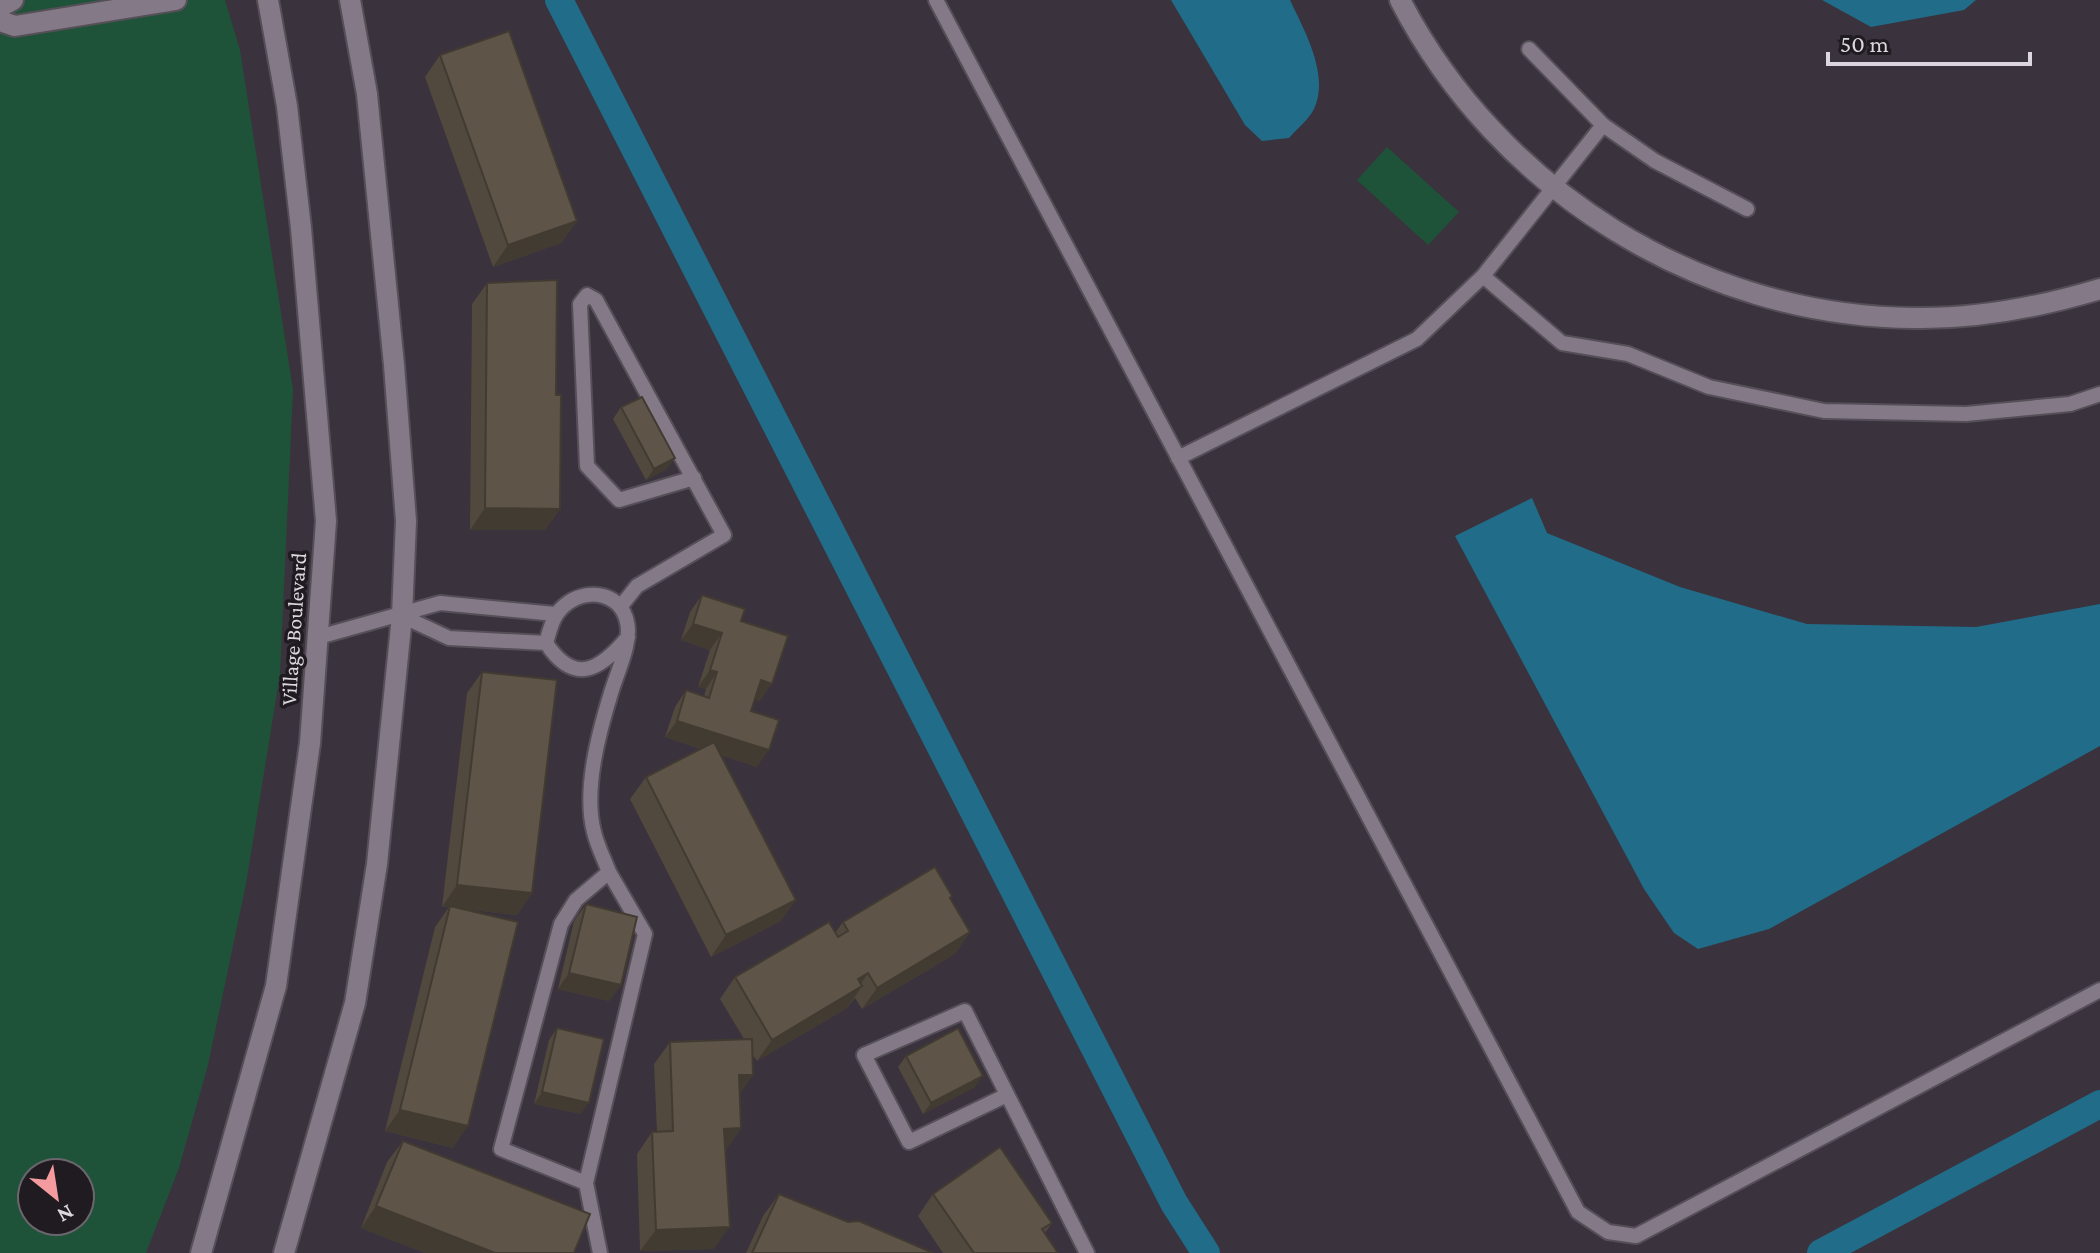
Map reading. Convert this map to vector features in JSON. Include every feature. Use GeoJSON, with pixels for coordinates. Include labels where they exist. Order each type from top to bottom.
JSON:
{"type":"FeatureCollection","features":[{"type":"Feature","properties":{"kind":"street"},"geometry":{"type":"LineString","coordinates":[[0,7],[13,0]]}},
{"type":"Feature","properties":{"kind":"street"},"geometry":{"type":"LineString","coordinates":[[0,21],[15,26],[176,0]]}},
{"type":"Feature","properties":{"kind":"street","name":"Village Boulevard"},"geometry":{"type":"LineString","coordinates":[[201,1253],[276,986],[310,743],[315,638],[326,521],[301,228],[287,106],[268,0]]}},
{"type":"Feature","properties":{"kind":"street"},"geometry":{"type":"LineString","coordinates":[[284,1253],[355,1003],[377,864],[402,616],[406,521],[394,365],[370,125],[350,0]]}},
{"type":"Feature","properties":{"kind":"street"},"geometry":{"type":"LineString","coordinates":[[1400,0],[1433,57],[1474,112],[1522,161],[1554,188],[1632,242],[1693,272],[1758,295],[1824,310],[1915,318],[1983,315],[2050,304],[2100,289]]}},
{"type":"Feature","properties":{"kind":"lane"},"geometry":{"type":"LineString","coordinates":[[936,0],[1578,1212],[1608,1232],[1636,1236],[2100,990]]}},
{"type":"Feature","properties":{"kind":"lane"},"geometry":{"type":"LineString","coordinates":[[1529,49],[1603,125],[1655,161],[1747,209]]}},
{"type":"Feature","properties":{"kind":"lane"},"geometry":{"type":"LineString","coordinates":[[1178,458],[1417,339],[1483,276],[1603,125]]}},
{"type":"Feature","properties":{"kind":"lane"},"geometry":{"type":"LineString","coordinates":[[1483,276],[1562,343],[1628,354],[1709,387],[1824,411],[1966,414],[2070,404],[2100,394]]}},
{"type":"Feature","properties":{"kind":"lane"},"geometry":{"type":"LineString","coordinates":[[621,606],[637,586],[724,535],[694,478],[596,300],[587,295],[580,304],[587,466],[619,500],[694,478]]}},
{"type":"Feature","properties":{"kind":"lane"},"geometry":{"type":"LineString","coordinates":[[546,643],[555,614],[572,601],[589,594],[607,596],[621,606],[628,637],[609,699],[593,778],[593,830],[609,872],[645,934],[586,1183],[600,1253]]}},
{"type":"Feature","properties":{"kind":"lane"},"geometry":{"type":"LineString","coordinates":[[315,638],[440,603],[555,614]]}},
{"type":"Feature","properties":{"kind":"lane"},"geometry":{"type":"LineString","coordinates":[[402,616],[449,638],[546,643],[565,664],[586,670],[608,662],[628,637]]}},
{"type":"Feature","properties":{"kind":"lane"},"geometry":{"type":"LineString","coordinates":[[586,1183],[501,1149],[561,924],[576,900],[609,872]]}},
{"type":"Feature","properties":{"kind":"lane"},"geometry":{"type":"LineString","coordinates":[[1007,1095],[909,1142],[864,1055],[965,1011],[1087,1253]]}},
{"type":"Feature","properties":{"kind":"green space"},"geometry":{"type":"Polygon","coordinates":[[[0,0],[225,0],[240,50],[293,390],[280,674],[246,884],[208,1065],[179,1168],[146,1253],[0,1253],[0,0]]]}},
{"type":"Feature","properties":{"kind":"green space"},"geometry":{"type":"Polygon","coordinates":[[[1387,147],[1459,212],[1428,245],[1357,180],[1387,147]]]}},
{"type":"Feature","properties":{"kind":"water"},"geometry":{"type":"Polygon","coordinates":[[[1171,0],[1290,0],[1313,53],[1319,82],[1314,109],[1289,138],[1262,141],[1245,125],[1171,0]]]}},
{"type":"Feature","properties":{"kind":"water"},"geometry":{"type":"Polygon","coordinates":[[[1822,0],[1976,0],[1964,10],[1871,27],[1822,0]]]}},
{"type":"Feature","properties":{"kind":"water"},"geometry":{"type":"Polygon","coordinates":[[[1532,498],[1547,533],[1680,587],[1807,624],[1976,627],[2100,604],[2100,746],[1769,929],[1698,949],[1674,933],[1644,889],[1455,536],[1532,498]]]}},
{"type":"Feature","properties":{"kind":"building"},"geometry":{"type":"Polygon","coordinates":[[[509,31],[577,221],[508,245],[440,55],[509,31]]]}},
{"type":"Feature","properties":{"kind":"building"},"geometry":{"type":"Polygon","coordinates":[[[557,280],[556,395],[561,395],[560,509],[485,508],[487,283],[557,280]]]}},
{"type":"Feature","properties":{"kind":"building"},"geometry":{"type":"Polygon","coordinates":[[[642,397],[675,458],[654,469],[621,407],[642,397]]]}},
{"type":"Feature","properties":{"kind":"building"},"geometry":{"type":"Polygon","coordinates":[[[702,595],[745,609],[741,621],[788,636],[772,684],[761,680],[751,711],[779,720],[769,750],[677,721],[686,690],[709,698],[717,672],[710,670],[722,633],[693,624],[702,595]]]}},
{"type":"Feature","properties":{"kind":"building"},"geometry":{"type":"Polygon","coordinates":[[[482,672],[557,680],[532,893],[457,885],[482,672]]]}},
{"type":"Feature","properties":{"kind":"building"},"geometry":{"type":"Polygon","coordinates":[[[714,742],[796,900],[726,935],[646,777],[714,742]]]}},
{"type":"Feature","properties":{"kind":"building"},"geometry":{"type":"Polygon","coordinates":[[[935,867],[970,932],[877,988],[868,973],[858,979],[862,986],[772,1040],[735,977],[829,922],[838,937],[848,931],[843,922],[935,867]]]}},
{"type":"Feature","properties":{"kind":"building"},"geometry":{"type":"Polygon","coordinates":[[[586,904],[637,917],[621,985],[569,973],[586,904]]]}},
{"type":"Feature","properties":{"kind":"building"},"geometry":{"type":"Polygon","coordinates":[[[450,906],[518,922],[468,1126],[400,1110],[450,906]]]}},
{"type":"Feature","properties":{"kind":"building"},"geometry":{"type":"Polygon","coordinates":[[[557,1028],[604,1039],[589,1103],[542,1092],[557,1028]]]}},
{"type":"Feature","properties":{"kind":"building"},"geometry":{"type":"Polygon","coordinates":[[[958,1028],[983,1076],[931,1103],[906,1056],[958,1028]]]}},
{"type":"Feature","properties":{"kind":"building"},"geometry":{"type":"Polygon","coordinates":[[[752,1039],[753,1075],[739,1075],[741,1128],[724,1129],[730,1227],[656,1230],[652,1132],[673,1131],[670,1042],[752,1039]]]}},
{"type":"Feature","properties":{"kind":"building"},"geometry":{"type":"Polygon","coordinates":[[[403,1141],[590,1214],[574,1253],[495,1253],[376,1206],[403,1141]]]}},
{"type":"Feature","properties":{"kind":"building"},"geometry":{"type":"Polygon","coordinates":[[[1000,1147],[1052,1223],[1042,1229],[1058,1253],[974,1253],[933,1194],[1000,1147]]]}},
{"type":"Feature","properties":{"kind":"building"},"geometry":{"type":"Polygon","coordinates":[[[779,1194],[848,1222],[859,1221],[933,1253],[752,1253],[779,1194]]]}},
{"type":"Feature","properties":{"kind":"waterway"},"geometry":{"type":"LineString","coordinates":[[559,0],[1174,1203],[1206,1253]]}},
{"type":"Feature","properties":{"kind":"waterway"},"geometry":{"type":"LineString","coordinates":[[1821,1253],[2100,1104]]}}]}
